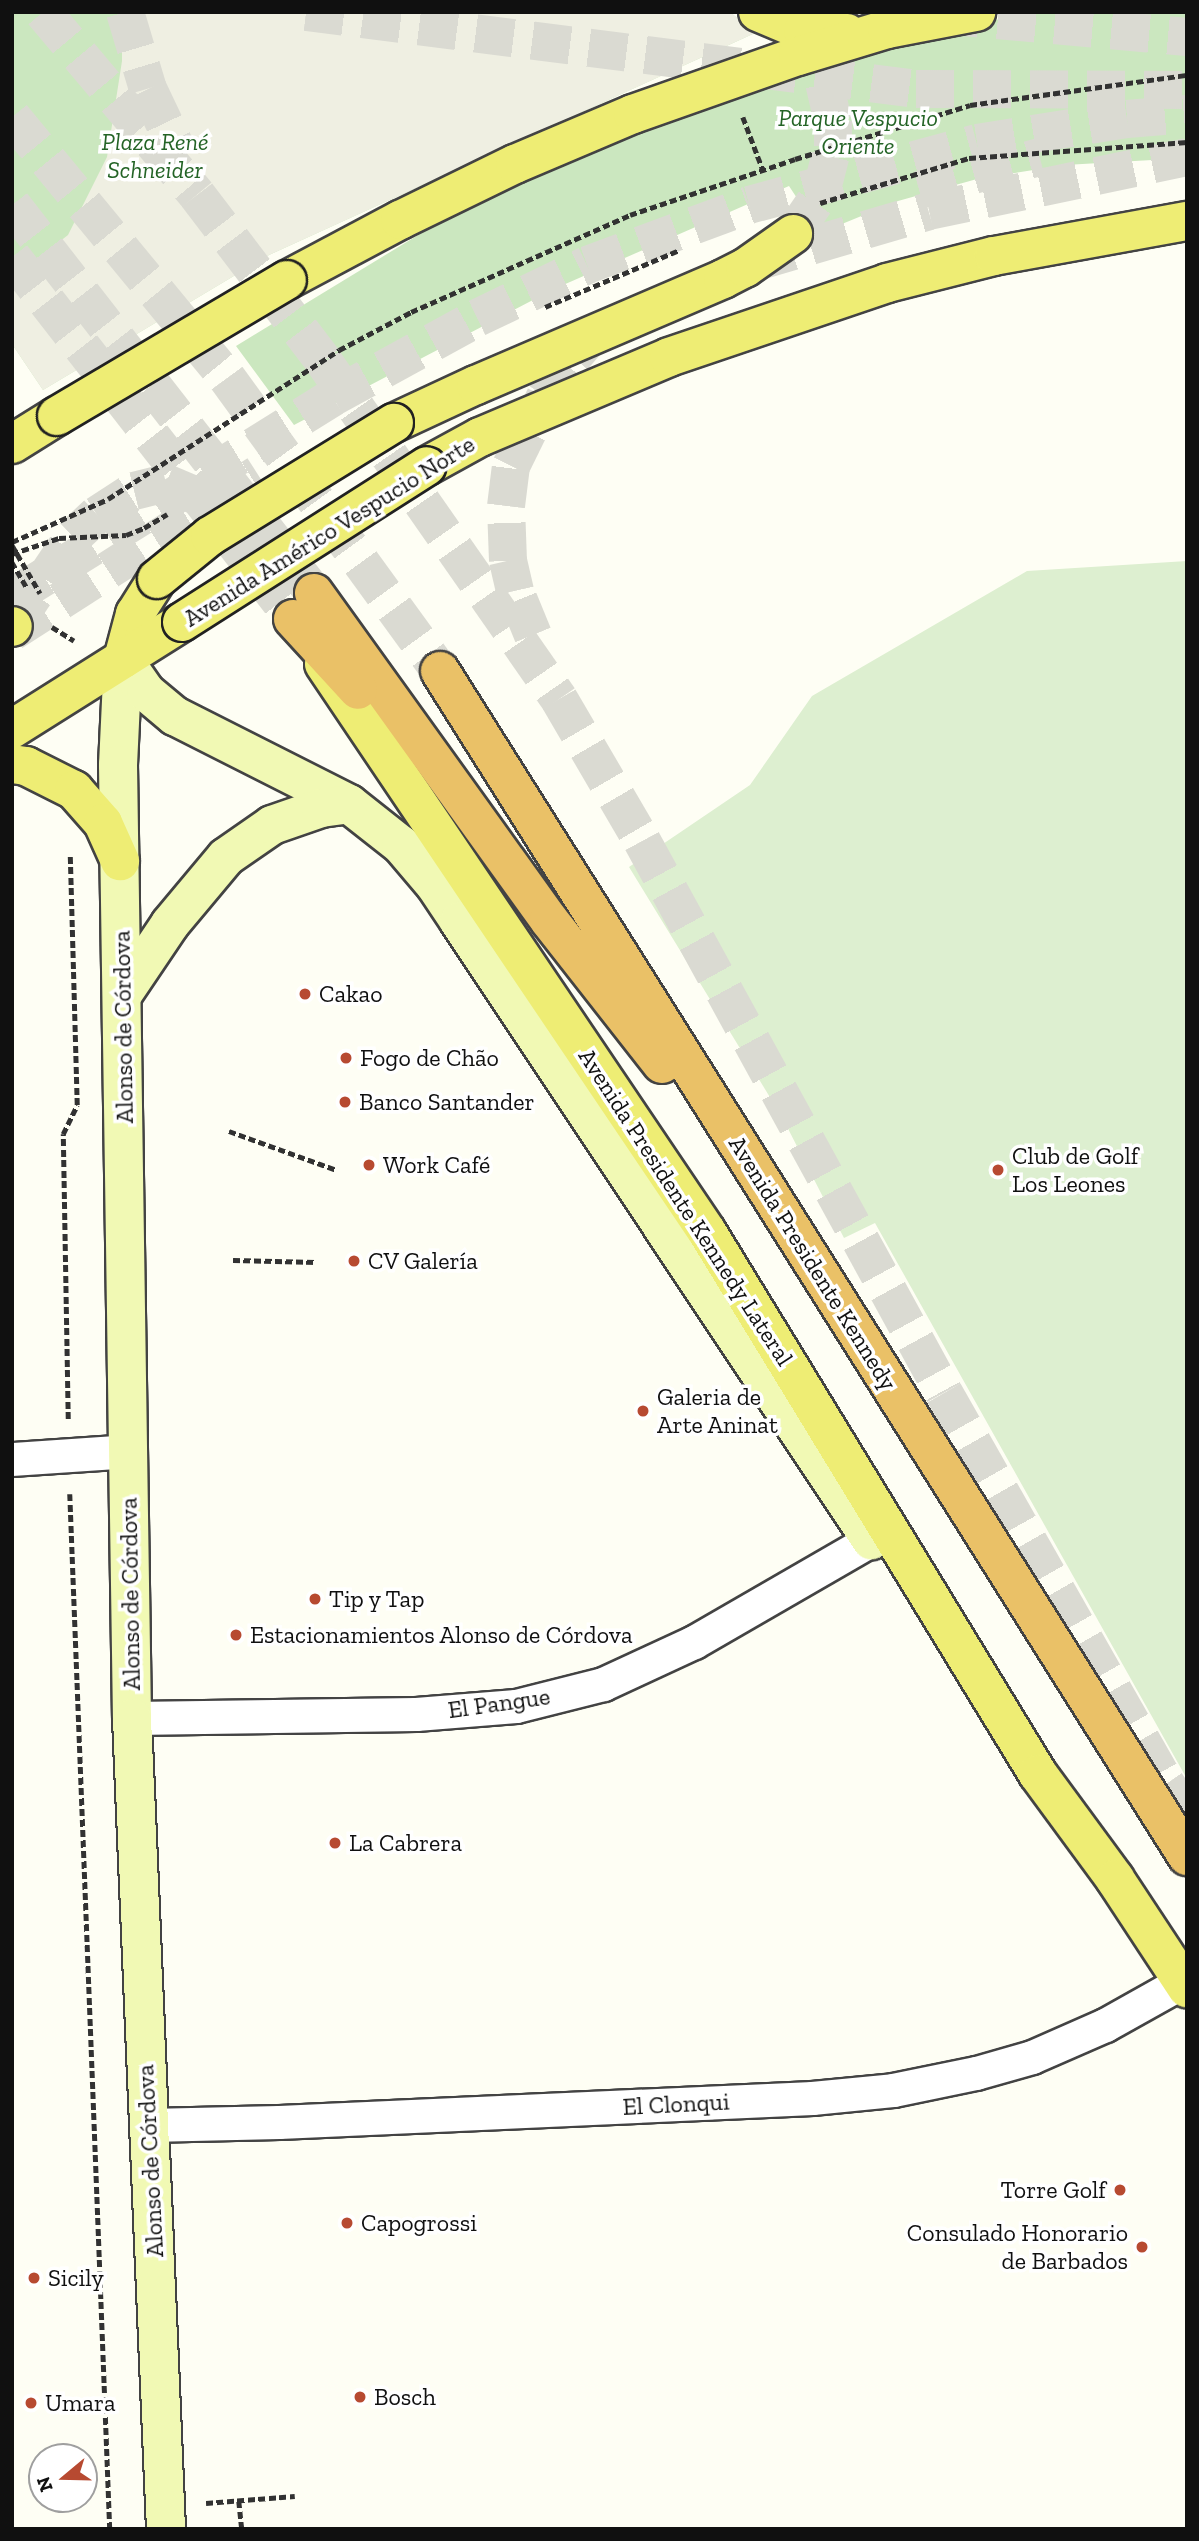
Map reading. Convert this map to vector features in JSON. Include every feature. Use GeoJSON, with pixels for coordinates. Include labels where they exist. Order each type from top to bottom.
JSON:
{"type":"FeatureCollection","features":[{"type":"Feature","properties":{"kind":"highway"},"geometry":{"type":"LineString","coordinates":[[298,607],[477,822],[574,951],[778,1208]]}},
{"type":"Feature","properties":{"kind":"highway","name":"Avenida Presidente Kennedy"},"geometry":{"type":"LineString","coordinates":[[440,671],[1187,1856]]}},
{"type":"Feature","properties":{"kind":"main road"},"geometry":{"type":"LineString","coordinates":[[758,12],[803,31],[843,33],[887,29],[976,12]]}},
{"type":"Feature","properties":{"kind":"main road"},"geometry":{"type":"LineString","coordinates":[[12,444],[287,280],[481,181],[633,114],[798,56],[887,29]]}},
{"type":"Feature","properties":{"kind":"main road","name":"Avenida Américo Vespucio Norte"},"geometry":{"type":"LineString","coordinates":[[12,729],[427,466],[480,437],[669,357],[863,291],[994,257],[1187,221]]}},
{"type":"Feature","properties":{"kind":"main road"},"geometry":{"type":"LineString","coordinates":[[123,659],[135,614],[157,579],[210,536],[394,423],[488,379],[723,279],[745,268],[793,234]]}},
{"type":"Feature","properties":{"kind":"main road","name":"Avenida Presidente Kennedy Lateral"},"geometry":{"type":"LineString","coordinates":[[298,607],[707,1232],[1038,1774],[1115,1879],[1185,1985]]}},
{"type":"Feature","properties":{"kind":"main road","name":"Avenida Presidente Kennedy Lateral"},"geometry":{"type":"LineString","coordinates":[[123,659],[146,692],[175,716],[349,804],[401,845],[435,885],[871,1540]]}},
{"type":"Feature","properties":{"kind":"main road","name":"Alonso de Córdova"},"geometry":{"type":"LineString","coordinates":[[123,659],[118,765],[132,1718],[166,2529]]}},
{"type":"Feature","properties":{"kind":"main road"},"geometry":{"type":"LineString","coordinates":[[12,764],[37,771],[74,790],[103,822],[120,860]]}},
{"type":"Feature","properties":{"kind":"main road"},"geometry":{"type":"LineString","coordinates":[[123,993],[177,915],[226,857],[252,836],[283,820],[321,808],[349,804]]}},
{"type":"Feature","properties":{"kind":"main road"},"geometry":{"type":"LineString","coordinates":[[871,1540],[1038,1774]]}},
{"type":"Feature","properties":{"kind":"street"},"geometry":{"type":"LineString","coordinates":[[12,1459],[129,1451]]}},
{"type":"Feature","properties":{"kind":"street","name":"El Pangue"},"geometry":{"type":"LineString","coordinates":[[132,1718],[415,1714],[516,1706],[603,1684],[694,1642],[871,1540]]}},
{"type":"Feature","properties":{"kind":"street","name":"El Clonqui"},"geometry":{"type":"LineString","coordinates":[[148,2125],[812,2098],[893,2090],[976,2073],[1032,2056],[1105,2025],[1185,1985]]}},
{"type":"Feature","properties":{"kind":"path"},"geometry":{"type":"LineString","coordinates":[[42,598],[14,553],[12,544],[108,499],[339,350],[411,312],[630,215],[807,155],[970,104],[1187,75]]}},
{"type":"Feature","properties":{"kind":"path"},"geometry":{"type":"LineString","coordinates":[[14,553],[59,537],[126,536],[144,528]]}},
{"type":"Feature","properties":{"kind":"path"},"geometry":{"type":"LineString","coordinates":[[74,790],[70,832],[77,1105],[63,1134],[69,1455],[110,2529]]}},
{"type":"Feature","properties":{"kind":"path"},"geometry":{"type":"LineString","coordinates":[[229,1131],[337,1170]]}},
{"type":"Feature","properties":{"kind":"path"},"geometry":{"type":"LineString","coordinates":[[233,1260],[316,1262]]}},
{"type":"Feature","properties":{"kind":"path"},"geometry":{"type":"LineString","coordinates":[[239,2501],[242,2529]]}},
{"type":"Feature","properties":{"kind":"green space","name":"Plaza René Schneider"},"geometry":{"type":"Polygon","coordinates":[[[12,12],[730,12],[755,33],[269,255],[43,390],[12,344],[12,12]]]}},
{"type":"Feature","properties":{"kind":"green space","name":"Parque Vespucio Oriente"},"geometry":{"type":"Polygon","coordinates":[[[1049,12],[1187,12],[1187,158],[1065,165],[977,179],[898,201],[820,233],[789,186],[554,289],[294,425],[236,346],[428,229],[611,136],[953,26],[1049,12]]]}},
{"type":"Feature","properties":{"kind":"green space","name":"Club de Golf Los Leones"},"geometry":{"type":"Polygon","coordinates":[[[1187,561],[1187,1779],[875,1223],[844,1238],[782,1117],[629,867],[750,785],[812,696],[1027,571],[1187,561]]]}},
{"type":"Feature","properties":{"kind":"shaded area","name":"Plaza René Schneider"},"geometry":{"type":"Polygon","coordinates":[[[122,12],[730,12],[755,33],[269,255],[43,390],[12,344],[12,279],[68,235],[107,157],[122,61],[122,12]]]}},
{"type":"Feature","properties":{"kind":"tunnel"},"geometry":{"type":"LineString","coordinates":[[43,12],[197,195],[324,362],[559,699],[642,841],[944,1393],[1166,1784],[1187,1814]]}},
{"type":"Feature","properties":{"kind":"tunnel"},"geometry":{"type":"LineString","coordinates":[[125,12],[148,89],[176,148]]}},
{"type":"Feature","properties":{"kind":"tunnel"},"geometry":{"type":"LineString","coordinates":[[306,12],[916,89],[1187,90]]}},
{"type":"Feature","properties":{"kind":"tunnel"},"geometry":{"type":"LineString","coordinates":[[941,15],[1187,37]]}},
{"type":"Feature","properties":{"kind":"tunnel"},"geometry":{"type":"LineString","coordinates":[[793,234],[821,193],[833,146],[833,121],[820,65],[799,22]]}},
{"type":"Feature","properties":{"kind":"tunnel"},"geometry":{"type":"LineString","coordinates":[[12,597],[333,397],[477,318],[587,265],[749,205],[977,143],[1127,119],[1187,114]]}},
{"type":"Feature","properties":{"kind":"tunnel"},"geometry":{"type":"LineString","coordinates":[[12,117],[227,378],[440,671]]}},
{"type":"Feature","properties":{"kind":"tunnel"},"geometry":{"type":"LineString","coordinates":[[919,190],[1040,157]]}},
{"type":"Feature","properties":{"kind":"tunnel"},"geometry":{"type":"LineString","coordinates":[[756,262],[929,211],[1187,157]]}},
{"type":"Feature","properties":{"kind":"tunnel"},"geometry":{"type":"LineString","coordinates":[[12,205],[314,593]]}},
{"type":"Feature","properties":{"kind":"tunnel"},"geometry":{"type":"LineString","coordinates":[[12,257],[287,610]]}},
{"type":"Feature","properties":{"kind":"tunnel"},"geometry":{"type":"LineString","coordinates":[[533,635],[515,591],[508,561],[506,506],[511,466],[545,397],[573,357],[598,328]]}},
{"type":"Feature","properties":{"kind":"tunnel"},"geometry":{"type":"LineString","coordinates":[[12,632],[258,474]]}},
{"type":"Feature","properties":{"kind":"tunnel"},"geometry":{"type":"LineString","coordinates":[[13,626],[73,537],[97,515],[134,491],[166,483],[201,498]]}},
{"type":"Feature","properties":{"kind":"place","name":"Cakao"},"geometry":{"type":"Point","coordinates":[305,994]}},
{"type":"Feature","properties":{"kind":"place","name":"Fogo de Chão"},"geometry":{"type":"Point","coordinates":[346,1058]}},
{"type":"Feature","properties":{"kind":"place","name":"Banco Santander"},"geometry":{"type":"Point","coordinates":[345,1102]}},
{"type":"Feature","properties":{"kind":"place","name":"Work Café"},"geometry":{"type":"Point","coordinates":[369,1165]}},
{"type":"Feature","properties":{"kind":"place","name":"Club de Golf Los Leones"},"geometry":{"type":"Point","coordinates":[998,1170]}},
{"type":"Feature","properties":{"kind":"place","name":"CV Galería"},"geometry":{"type":"Point","coordinates":[354,1261]}},
{"type":"Feature","properties":{"kind":"place","name":"Galeria de Arte Aninat"},"geometry":{"type":"Point","coordinates":[643,1411]}},
{"type":"Feature","properties":{"kind":"place","name":"Tip y Tap"},"geometry":{"type":"Point","coordinates":[315,1599]}},
{"type":"Feature","properties":{"kind":"place","name":"Estacionamientos Alonso de Córdova"},"geometry":{"type":"Point","coordinates":[236,1635]}},
{"type":"Feature","properties":{"kind":"place","name":"La Cabrera"},"geometry":{"type":"Point","coordinates":[335,1843]}},
{"type":"Feature","properties":{"kind":"place","name":"Torre Golf"},"geometry":{"type":"Point","coordinates":[1120,2190]}},
{"type":"Feature","properties":{"kind":"place","name":"Capogrossi"},"geometry":{"type":"Point","coordinates":[347,2223]}},
{"type":"Feature","properties":{"kind":"place","name":"Consulado Honorario de Barbados"},"geometry":{"type":"Point","coordinates":[1142,2247]}},
{"type":"Feature","properties":{"kind":"place","name":"Sicily"},"geometry":{"type":"Point","coordinates":[34,2278]}},
{"type":"Feature","properties":{"kind":"place","name":"Bosch"},"geometry":{"type":"Point","coordinates":[360,2397]}},
{"type":"Feature","properties":{"kind":"place","name":"Umara"},"geometry":{"type":"Point","coordinates":[31,2403]}}]}
